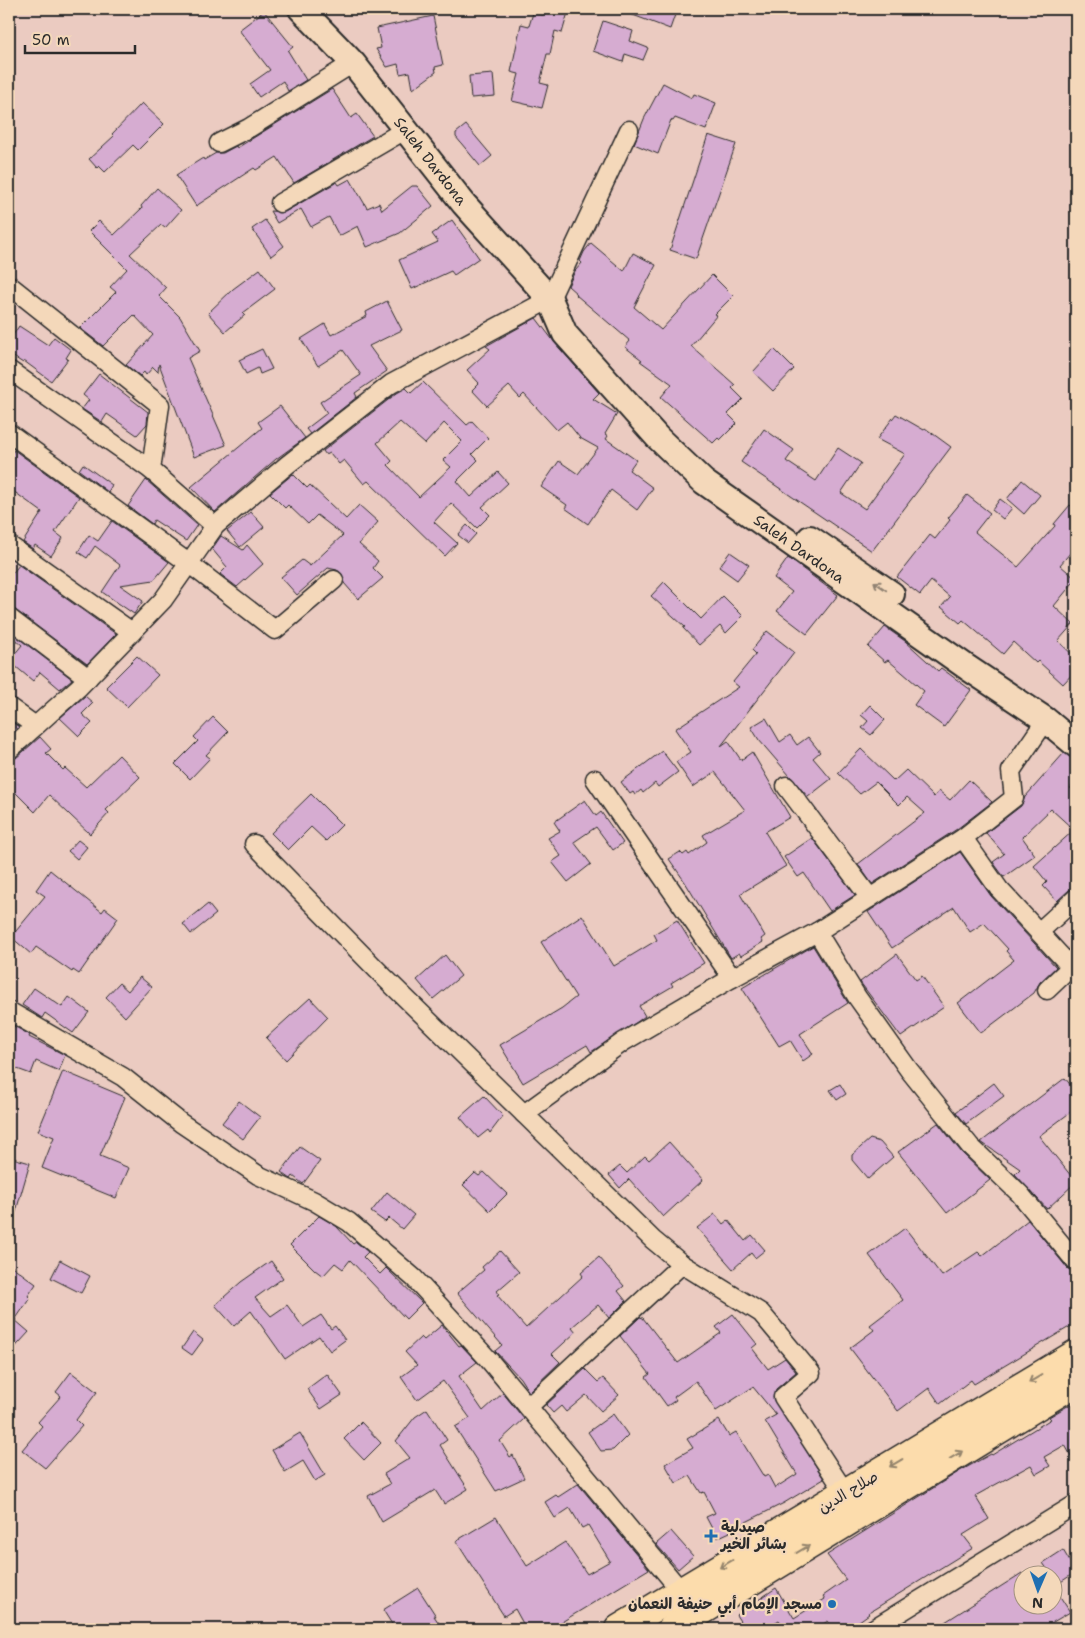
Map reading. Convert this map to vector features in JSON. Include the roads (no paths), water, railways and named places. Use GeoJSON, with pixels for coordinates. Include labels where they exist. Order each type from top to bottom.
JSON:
{"type":"FeatureCollection","features":[{"type":"Feature","properties":{"kind":"highway","name":"صلاح الدين"},"geometry":{"type":"LineString","coordinates":[[619,1629],[1076,1354]]}},
{"type":"Feature","properties":{"kind":"highway","name":"صلاح الدين"},"geometry":{"type":"LineString","coordinates":[[672,1629],[1076,1382]]}},
{"type":"Feature","properties":{"kind":"street","name":"Saleh Dardona"},"geometry":{"type":"LineString","coordinates":[[300,9],[353,64],[464,204],[554,307],[574,324],[714,474],[739,493],[844,560],[1076,727]]}},
{"type":"Feature","properties":{"kind":"street"},"geometry":{"type":"LineString","coordinates":[[220,143],[249,128],[353,64]]}},
{"type":"Feature","properties":{"kind":"street"},"geometry":{"type":"LineString","coordinates":[[280,203],[405,130]]}},
{"type":"Feature","properties":{"kind":"street"},"geometry":{"type":"LineString","coordinates":[[9,750],[34,725],[88,678],[163,600],[187,562],[215,526],[287,465],[391,384],[554,307],[629,130]]}},
{"type":"Feature","properties":{"kind":"street"},"geometry":{"type":"LineString","coordinates":[[9,285],[160,405],[151,470]]}},
{"type":"Feature","properties":{"kind":"street","name":"Saleh Dardona"},"geometry":{"type":"LineString","coordinates":[[554,307],[565,334],[657,438],[704,482],[961,663],[1046,720],[1076,745]]}},
{"type":"Feature","properties":{"kind":"street"},"geometry":{"type":"LineString","coordinates":[[9,370],[151,470],[215,526]]}},
{"type":"Feature","properties":{"kind":"street"},"geometry":{"type":"LineString","coordinates":[[9,433],[187,562],[275,630],[334,580]]}},
{"type":"Feature","properties":{"kind":"street"},"geometry":{"type":"LineString","coordinates":[[9,544],[132,632]]}},
{"type":"Feature","properties":{"kind":"street"},"geometry":{"type":"LineString","coordinates":[[9,618],[88,678]]}},
{"type":"Feature","properties":{"kind":"street"},"geometry":{"type":"LineString","coordinates":[[9,707],[34,725]]}},
{"type":"Feature","properties":{"kind":"street"},"geometry":{"type":"LineString","coordinates":[[524,1114],[623,1042],[732,978],[817,932],[963,838],[1014,798],[1011,770],[1046,720]]}},
{"type":"Feature","properties":{"kind":"street"},"geometry":{"type":"LineString","coordinates":[[595,779],[732,978]]}},
{"type":"Feature","properties":{"kind":"street"},"geometry":{"type":"LineString","coordinates":[[786,786],[870,898]]}},
{"type":"Feature","properties":{"kind":"street"},"geometry":{"type":"LineString","coordinates":[[963,838],[1000,889],[1071,967],[1047,990]]}},
{"type":"Feature","properties":{"kind":"street"},"geometry":{"type":"LineString","coordinates":[[254,844],[309,903],[653,1240],[682,1264],[761,1313],[811,1372],[783,1397],[846,1494]]}},
{"type":"Feature","properties":{"kind":"street"},"geometry":{"type":"LineString","coordinates":[[1040,931],[1076,898]]}},
{"type":"Feature","properties":{"kind":"street"},"geometry":{"type":"LineString","coordinates":[[817,932],[857,997],[909,1070],[970,1146],[1020,1194],[1076,1262]]}},
{"type":"Feature","properties":{"kind":"street"},"geometry":{"type":"LineString","coordinates":[[9,1011],[123,1077],[181,1123],[258,1175],[314,1201],[349,1222],[414,1278],[528,1407],[681,1591]]}},
{"type":"Feature","properties":{"kind":"street"},"geometry":{"type":"LineString","coordinates":[[528,1407],[682,1264]]}},
{"type":"Feature","properties":{"kind":"street"},"geometry":{"type":"LineString","coordinates":[[873,1629],[1076,1504]]}},
{"type":"Feature","properties":{"kind":"place","name":"صيدلية بشائر الخير"},"geometry":{"type":"Point","coordinates":[711,1536]}},
{"type":"Feature","properties":{"kind":"place","name":"مسجد الإمام أبي حنيفة النعمان"},"geometry":{"type":"Point","coordinates":[832,1604]}}]}
